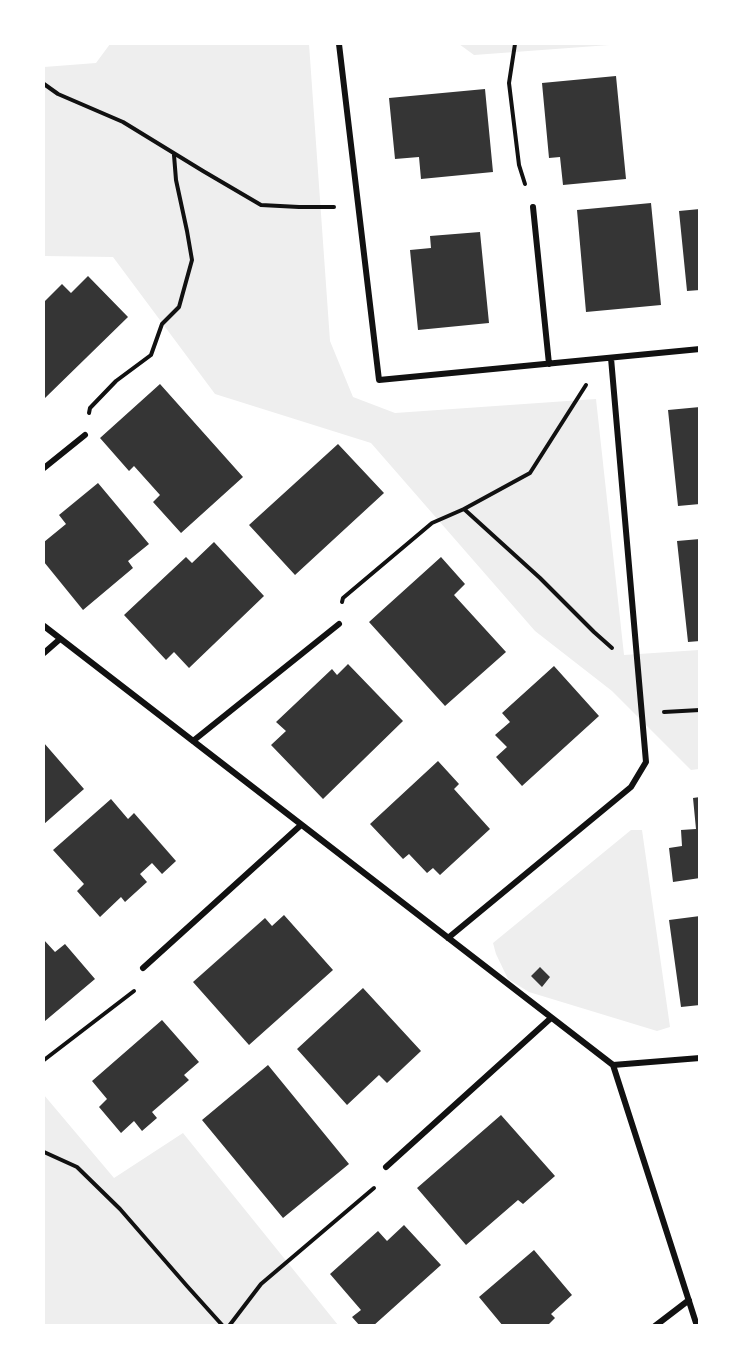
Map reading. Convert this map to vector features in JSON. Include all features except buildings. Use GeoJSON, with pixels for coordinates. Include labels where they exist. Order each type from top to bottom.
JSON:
{"type":"FeatureCollection","features":[{"type":"Feature","properties":{"kind":"street"},"geometry":{"type":"LineString","coordinates":[[339,44],[379,380],[699,349]]}},
{"type":"Feature","properties":{"kind":"street"},"geometry":{"type":"LineString","coordinates":[[533,207],[549,364]]}},
{"type":"Feature","properties":{"kind":"street"},"geometry":{"type":"LineString","coordinates":[[448,938],[631,787],[646,762],[611,358]]}},
{"type":"Feature","properties":{"kind":"street"},"geometry":{"type":"LineString","coordinates":[[44,468],[85,435]]}},
{"type":"Feature","properties":{"kind":"street"},"geometry":{"type":"LineString","coordinates":[[193,741],[339,624]]}},
{"type":"Feature","properties":{"kind":"street"},"geometry":{"type":"LineString","coordinates":[[44,626],[613,1065],[697,1326]]}},
{"type":"Feature","properties":{"kind":"street"},"geometry":{"type":"LineString","coordinates":[[44,653],[60,639]]}},
{"type":"Feature","properties":{"kind":"street"},"geometry":{"type":"LineString","coordinates":[[143,968],[301,825]]}},
{"type":"Feature","properties":{"kind":"street"},"geometry":{"type":"LineString","coordinates":[[386,1167],[551,1018]]}},
{"type":"Feature","properties":{"kind":"street"},"geometry":{"type":"LineString","coordinates":[[613,1065],[699,1058]]}},
{"type":"Feature","properties":{"kind":"street"},"geometry":{"type":"LineString","coordinates":[[655,1326],[689,1300]]}},
{"type":"Feature","properties":{"kind":"path"},"geometry":{"type":"LineString","coordinates":[[516,44],[509,83],[519,165],[533,207]]}},
{"type":"Feature","properties":{"kind":"path"},"geometry":{"type":"LineString","coordinates":[[44,84],[58,94],[123,122],[261,205],[358,206]]}},
{"type":"Feature","properties":{"kind":"path"},"geometry":{"type":"LineString","coordinates":[[85,435],[90,408],[116,381],[151,355],[162,324],[179,307],[192,260],[176,180],[174,154]]}},
{"type":"Feature","properties":{"kind":"path"},"geometry":{"type":"LineString","coordinates":[[331,631],[343,598],[432,523],[464,509],[530,473],[603,359]]}},
{"type":"Feature","properties":{"kind":"path"},"geometry":{"type":"LineString","coordinates":[[464,509],[540,578],[594,632],[638,670]]}},
{"type":"Feature","properties":{"kind":"path"},"geometry":{"type":"LineString","coordinates":[[642,714],[699,710]]}},
{"type":"Feature","properties":{"kind":"path"},"geometry":{"type":"LineString","coordinates":[[44,1060],[137,988],[143,968]]}},
{"type":"Feature","properties":{"kind":"path"},"geometry":{"type":"LineString","coordinates":[[44,1152],[77,1167],[120,1209],[223,1326]]}},
{"type":"Feature","properties":{"kind":"path"},"geometry":{"type":"LineString","coordinates":[[229,1326],[261,1284],[376,1186],[386,1167]]}},
{"type":"Feature","properties":{"kind":"shaded area"},"geometry":{"type":"Polygon","coordinates":[[[110,44],[309,44],[330,341],[353,397],[395,413],[596,399],[624,655],[699,650],[699,769],[691,770],[612,691],[535,631],[371,443],[215,394],[113,257],[44,256],[44,67],[96,63],[110,44]]]}},
{"type":"Feature","properties":{"kind":"shaded area"},"geometry":{"type":"Polygon","coordinates":[[[459,44],[623,44],[474,55],[459,44]]]}},
{"type":"Feature","properties":{"kind":"shaded area"},"geometry":{"type":"Polygon","coordinates":[[[631,830],[642,830],[670,1027],[657,1031],[529,992],[508,979],[493,943],[631,830]]]}},
{"type":"Feature","properties":{"kind":"shaded area"},"geometry":{"type":"Polygon","coordinates":[[[44,1095],[114,1178],[183,1133],[338,1325],[44,1325],[44,1095]]]}}]}
